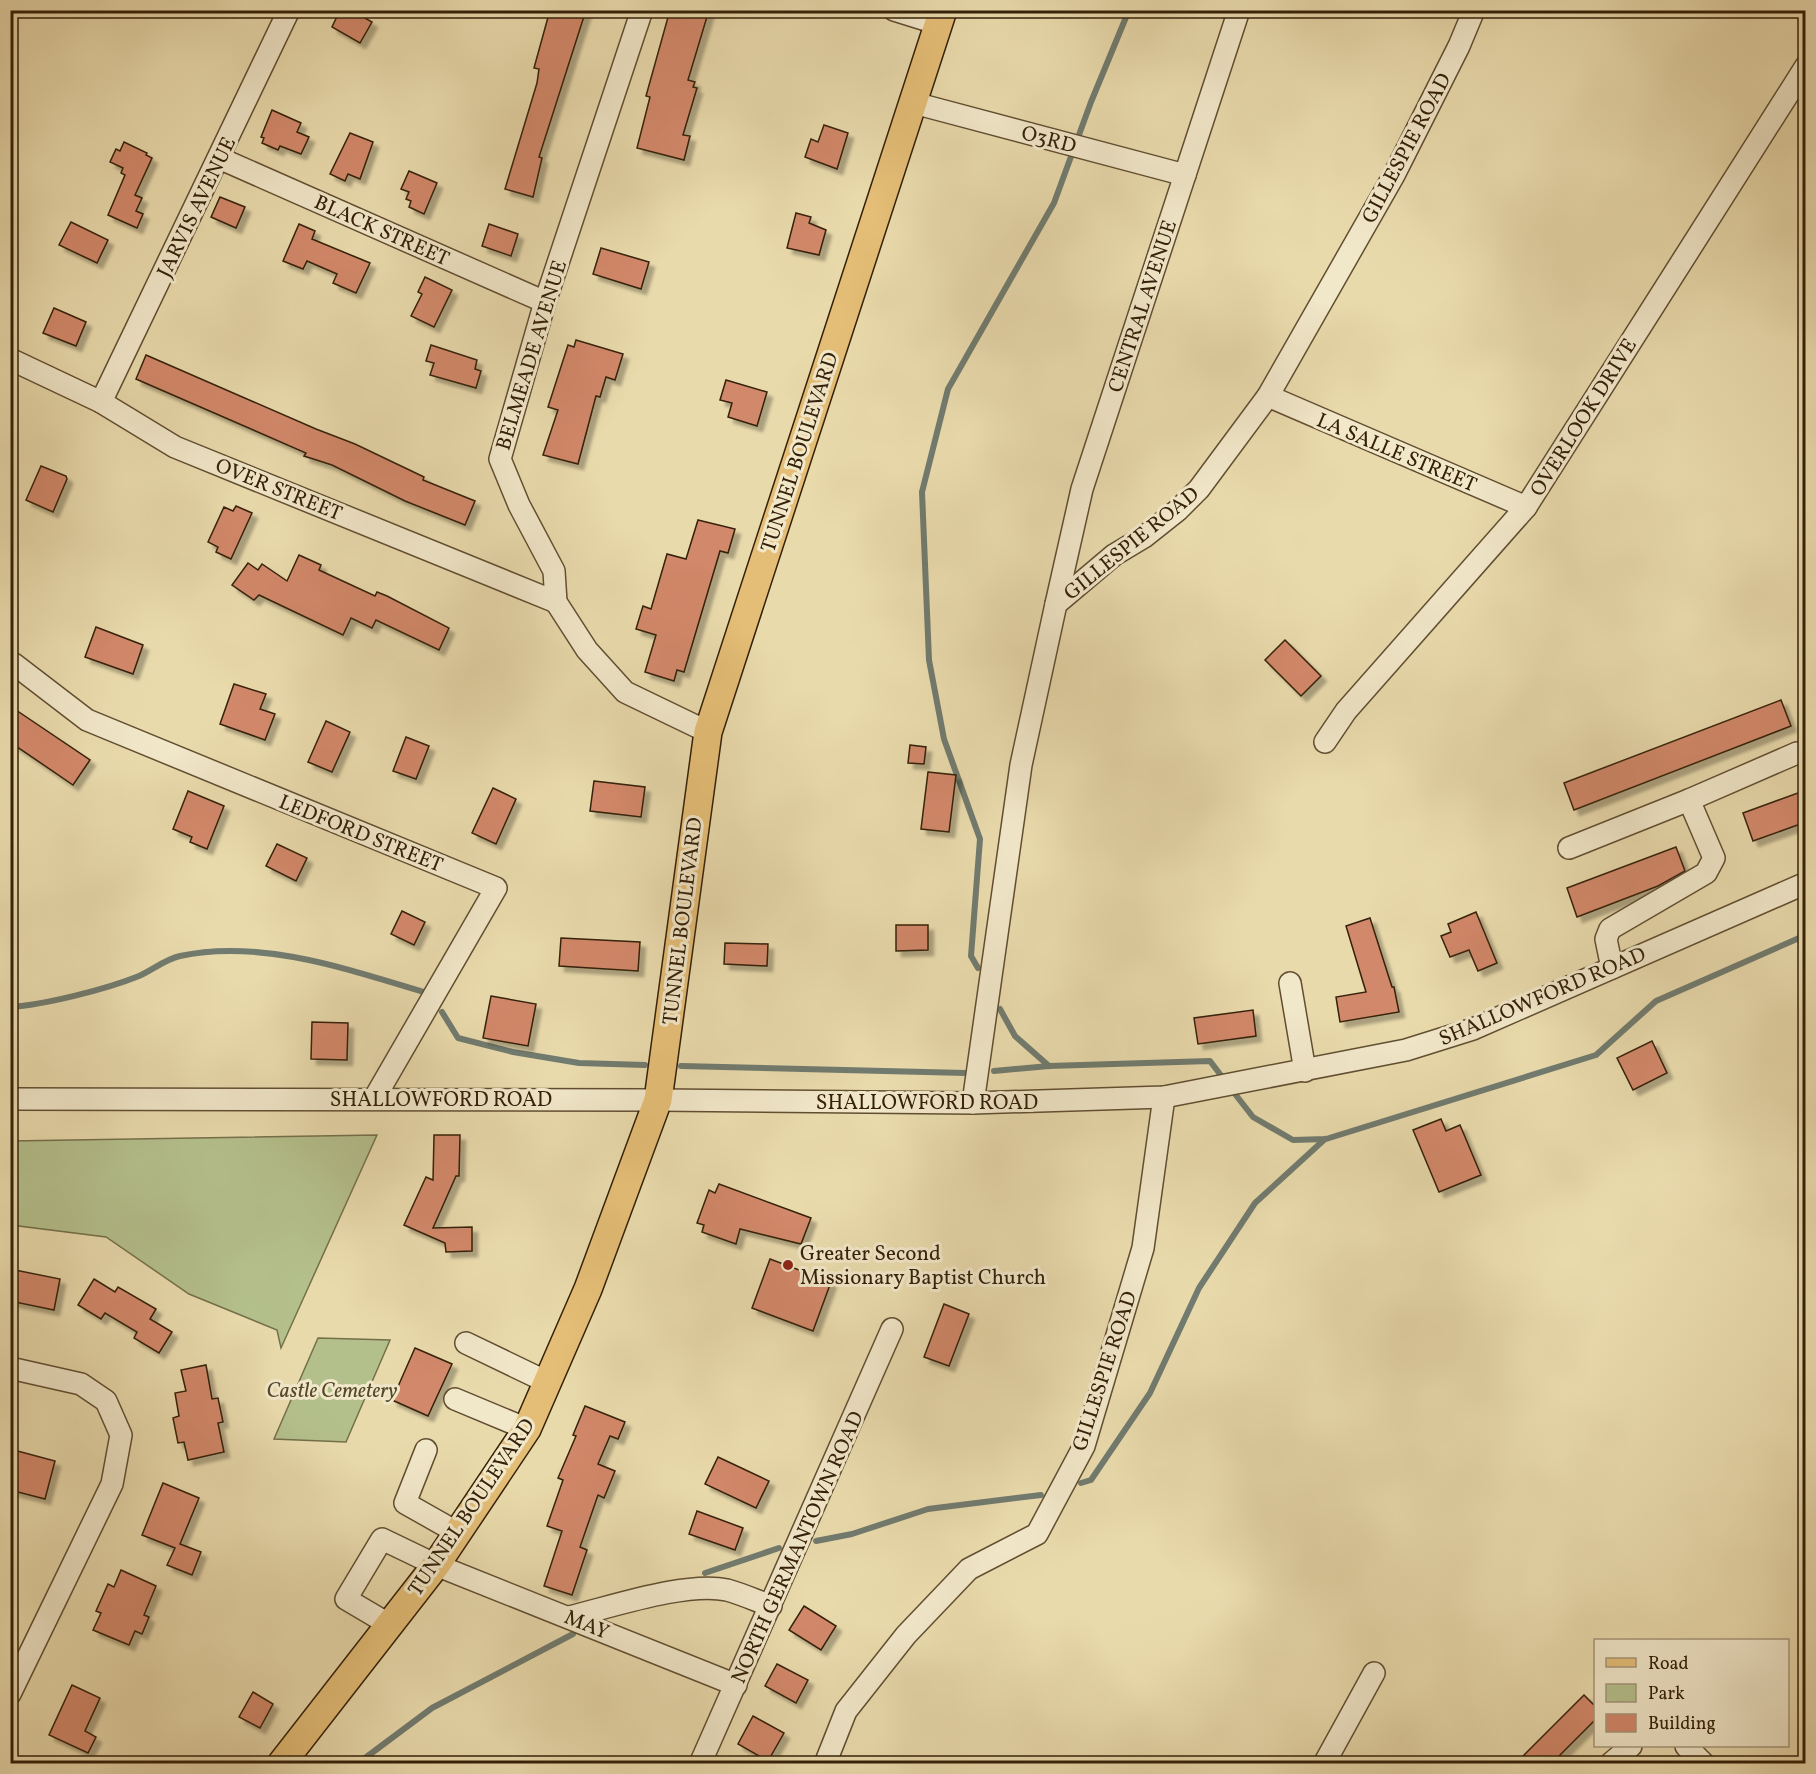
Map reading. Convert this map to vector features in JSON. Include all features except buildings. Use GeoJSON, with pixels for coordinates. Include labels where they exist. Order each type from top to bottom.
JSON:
{"type":"FeatureCollection","features":[{"type":"Feature","properties":{"kind":"main road","name":"TUNNEL BOULEVARD"},"geometry":{"type":"LineString","coordinates":[[281,1764],[436,1566],[527,1429],[588,1289],[658,1100],[708,732],[941,17]]}},
{"type":"Feature","properties":{"kind":"street","name":"JARVIS AVENUE"},"geometry":{"type":"LineString","coordinates":[[101,402],[289,10]]}},
{"type":"Feature","properties":{"kind":"street","name":"BELMEADE AVENUE"},"geometry":{"type":"LineString","coordinates":[[642,10],[545,302],[500,459],[519,505],[554,571],[556,602],[587,650],[625,692],[708,732]]}},
{"type":"Feature","properties":{"kind":"street"},"geometry":{"type":"LineString","coordinates":[[894,10],[941,17]]}},
{"type":"Feature","properties":{"kind":"street","name":"CENTRAL AVENUE"},"geometry":{"type":"LineString","coordinates":[[1056,604],[1082,489],[1239,10]]}},
{"type":"Feature","properties":{"kind":"street","name":"GILLESPIE ROAD"},"geometry":{"type":"LineString","coordinates":[[973,1103],[1021,765],[1056,604],[1114,555],[1144,537],[1178,510],[1199,489],[1268,396],[1394,176],[1459,46],[1474,10]]}},
{"type":"Feature","properties":{"kind":"street","name":"OVERLOOK DRIVE"},"geometry":{"type":"LineString","coordinates":[[1325,742],[1346,711],[1526,507],[1806,66]]}},
{"type":"Feature","properties":{"kind":"street","name":"O3RD"},"geometry":{"type":"LineString","coordinates":[[914,103],[1185,174]]}},
{"type":"Feature","properties":{"kind":"street","name":"BLACK STREET"},"geometry":{"type":"LineString","coordinates":[[219,158],[545,302]]}},
{"type":"Feature","properties":{"kind":"street","name":"OVER STREET"},"geometry":{"type":"LineString","coordinates":[[10,359],[101,402],[175,447],[556,602]]}},
{"type":"Feature","properties":{"kind":"street","name":"LA SALLE STREET"},"geometry":{"type":"LineString","coordinates":[[1268,396],[1526,507]]}},
{"type":"Feature","properties":{"kind":"street","name":"LEDFORD STREET"},"geometry":{"type":"LineString","coordinates":[[14,664],[87,720],[496,888],[374,1099]]}},
{"type":"Feature","properties":{"kind":"street"},"geometry":{"type":"LineString","coordinates":[[1569,848],[1689,800],[1797,753]]}},
{"type":"Feature","properties":{"kind":"street"},"geometry":{"type":"LineString","coordinates":[[1612,968],[1606,939],[1610,930],[1706,873],[1714,858],[1689,800]]}},
{"type":"Feature","properties":{"kind":"street","name":"SHALLOWFORD ROAD"},"geometry":{"type":"LineString","coordinates":[[10,1099],[973,1103],[1164,1097],[1406,1050],[1473,1029],[1806,883]]}},
{"type":"Feature","properties":{"kind":"street"},"geometry":{"type":"LineString","coordinates":[[1290,983],[1305,1071]]}},
{"type":"Feature","properties":{"kind":"street","name":"GILLESPIE ROAD"},"geometry":{"type":"LineString","coordinates":[[825,1764],[846,1711],[906,1635],[969,1569],[1037,1534],[1084,1446],[1143,1248],[1164,1097]]}},
{"type":"Feature","properties":{"kind":"street","name":"NORTH GERMANTOWN ROAD"},"geometry":{"type":"LineString","coordinates":[[700,1764],[892,1329]]}},
{"type":"Feature","properties":{"kind":"street"},"geometry":{"type":"LineString","coordinates":[[466,1343],[547,1382]]}},
{"type":"Feature","properties":{"kind":"street"},"geometry":{"type":"LineString","coordinates":[[10,1368],[81,1384],[106,1401],[121,1435],[112,1484],[10,1694]]}},
{"type":"Feature","properties":{"kind":"street"},"geometry":{"type":"LineString","coordinates":[[455,1398],[527,1429]]}},
{"type":"Feature","properties":{"kind":"street"},"geometry":{"type":"LineString","coordinates":[[426,1450],[405,1503],[458,1533]]}},
{"type":"Feature","properties":{"kind":"street","name":"MAY"},"geometry":{"type":"LineString","coordinates":[[390,1625],[346,1599],[382,1539],[436,1566],[736,1685]]}},
{"type":"Feature","properties":{"kind":"street"},"geometry":{"type":"LineString","coordinates":[[569,1617],[674,1592],[704,1588],[726,1590],[771,1606]]}},
{"type":"Feature","properties":{"kind":"street"},"geometry":{"type":"LineString","coordinates":[[1324,1764],[1374,1673]]}},
{"type":"Feature","properties":{"kind":"street"},"geometry":{"type":"LineString","coordinates":[[1610,1764],[1630,1747]]}},
{"type":"Feature","properties":{"kind":"street"},"geometry":{"type":"LineString","coordinates":[[1687,1747],[1704,1764]]}},
{"type":"Feature","properties":{"kind":"green space"},"geometry":{"type":"Polygon","coordinates":[[[377,1135],[281,1348],[277,1330],[189,1294],[106,1237],[11,1225],[11,1141],[377,1135]]]}},
{"type":"Feature","properties":{"kind":"green space","name":"Castle Cemetery"},"geometry":{"type":"Polygon","coordinates":[[[318,1338],[390,1340],[346,1442],[274,1439],[318,1338]]]}},
{"type":"Feature","properties":{"kind":"waterway"},"geometry":{"type":"LineString","coordinates":[[978,968],[971,956],[980,839],[944,739],[929,660],[922,492],[948,389],[1054,203],[1091,102],[1129,10]]}},
{"type":"Feature","properties":{"kind":"waterway"},"geometry":{"type":"LineString","coordinates":[[1235,1094],[1253,1117],[1293,1140],[1326,1139],[1596,1055],[1656,1001],[1806,935]]}},
{"type":"Feature","properties":{"kind":"waterway"},"geometry":{"type":"LineString","coordinates":[[10,1007],[57,1000],[93,991],[139,976],[175,957],[242,951],[274,954],[338,967],[430,994]]}},
{"type":"Feature","properties":{"kind":"waterway"},"geometry":{"type":"LineString","coordinates":[[1000,1009],[1015,1036],[1049,1066]]}},
{"type":"Feature","properties":{"kind":"waterway"},"geometry":{"type":"LineString","coordinates":[[442,1012],[458,1038],[513,1052],[579,1063],[645,1065]]}},
{"type":"Feature","properties":{"kind":"waterway"},"geometry":{"type":"LineString","coordinates":[[994,1071],[1049,1066],[1210,1061],[1223,1078]]}},
{"type":"Feature","properties":{"kind":"waterway"},"geometry":{"type":"LineString","coordinates":[[681,1066],[966,1073]]}},
{"type":"Feature","properties":{"kind":"waterway"},"geometry":{"type":"LineString","coordinates":[[1081,1483],[1091,1480],[1150,1393],[1199,1288],[1255,1203],[1325,1139]]}},
{"type":"Feature","properties":{"kind":"waterway"},"geometry":{"type":"LineString","coordinates":[[816,1541],[852,1534],[928,1509],[1041,1495]]}},
{"type":"Feature","properties":{"kind":"waterway"},"geometry":{"type":"LineString","coordinates":[[705,1573],[779,1548]]}},
{"type":"Feature","properties":{"kind":"waterway"},"geometry":{"type":"LineString","coordinates":[[357,1764],[432,1708],[573,1634]]}},
{"type":"Feature","properties":{"kind":"place","name":"Greater Second Missionary Baptist Church"},"geometry":{"type":"Point","coordinates":[788,1265]}}]}
